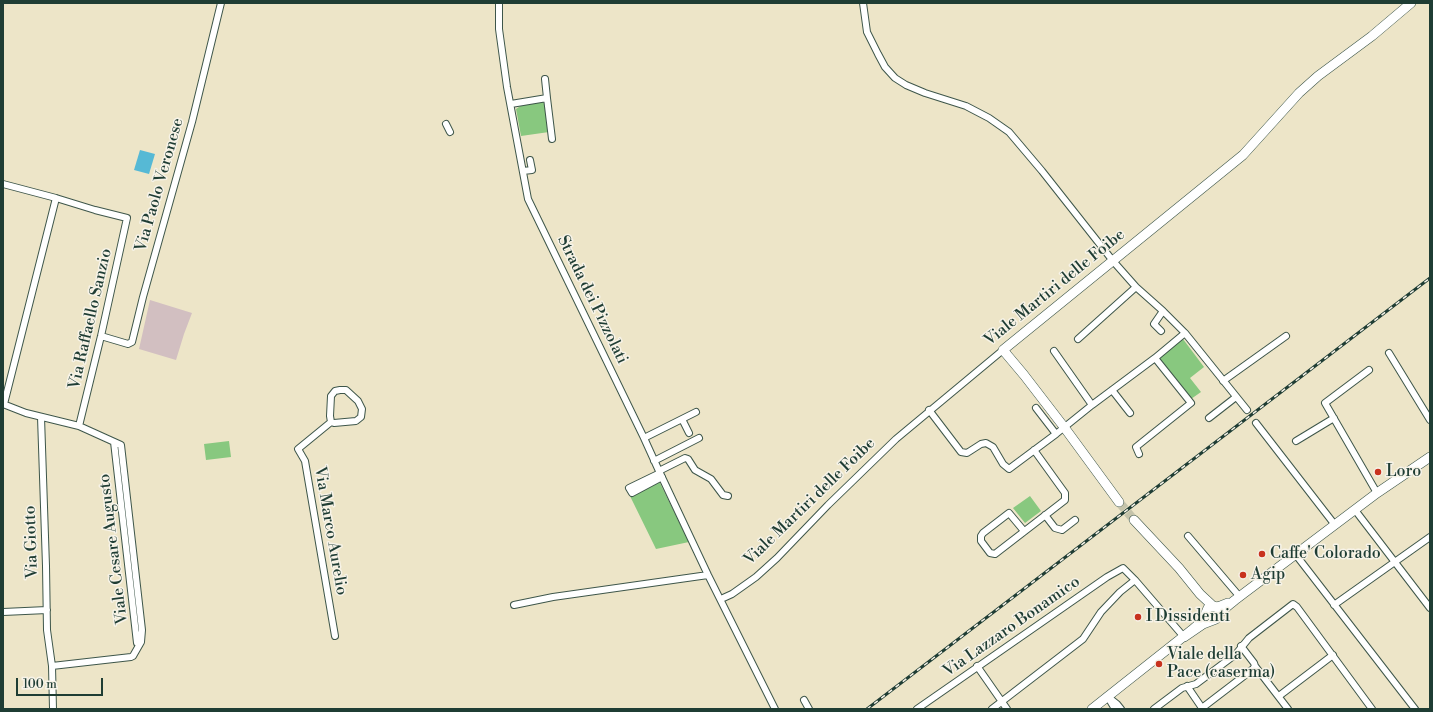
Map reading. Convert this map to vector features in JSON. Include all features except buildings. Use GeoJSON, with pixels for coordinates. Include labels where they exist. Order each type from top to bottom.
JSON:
{"type":"FeatureCollection","features":[{"type":"Feature","properties":{"kind":"street","name":"Via Paolo Veronese"},"geometry":{"type":"LineString","coordinates":[[101,336],[128,344],[132,342],[143,297],[192,122],[221,3]]}},
{"type":"Feature","properties":{"kind":"street","name":"Strada dei Pizzolati"},"geometry":{"type":"LineString","coordinates":[[499,3],[499,29],[528,199],[644,438],[708,575],[775,709]]}},
{"type":"Feature","properties":{"kind":"street"},"geometry":{"type":"LineString","coordinates":[[863,3],[867,32],[885,67],[895,78],[906,85],[925,93],[971,109],[989,118],[1009,132],[1042,171],[1113,261],[1136,287],[1164,311],[1185,333],[1246,410]]}},
{"type":"Feature","properties":{"kind":"street","name":"Viale Martiri delle Foibe"},"geometry":{"type":"LineString","coordinates":[[721,599],[732,594],[756,578],[828,505],[896,439],[929,410],[1243,155],[1299,93],[1318,76],[1394,19],[1411,3]]}},
{"type":"Feature","properties":{"kind":"street"},"geometry":{"type":"LineString","coordinates":[[545,79],[552,139]]}},
{"type":"Feature","properties":{"kind":"street"},"geometry":{"type":"LineString","coordinates":[[511,104],[547,98]]}},
{"type":"Feature","properties":{"kind":"street"},"geometry":{"type":"LineString","coordinates":[[446,124],[450,132]]}},
{"type":"Feature","properties":{"kind":"street"},"geometry":{"type":"LineString","coordinates":[[523,171],[532,170],[530,160]]}},
{"type":"Feature","properties":{"kind":"street"},"geometry":{"type":"LineString","coordinates":[[3,184],[56,198],[4,404],[41,417],[79,426],[114,442]]}},
{"type":"Feature","properties":{"kind":"street","name":"Via Raffaello Sanzio"},"geometry":{"type":"LineString","coordinates":[[56,198],[94,210],[127,218],[79,426]]}},
{"type":"Feature","properties":{"kind":"street"},"geometry":{"type":"LineString","coordinates":[[1078,339],[1136,287]]}},
{"type":"Feature","properties":{"kind":"street"},"geometry":{"type":"LineString","coordinates":[[1161,331],[1154,324],[1164,311]]}},
{"type":"Feature","properties":{"kind":"street"},"geometry":{"type":"LineString","coordinates":[[929,410],[961,452],[967,453],[981,444],[986,443],[993,447],[1003,464],[1009,469],[1056,434],[1092,404],[1156,358],[1185,333]]}},
{"type":"Feature","properties":{"kind":"street"},"geometry":{"type":"LineString","coordinates":[[1223,381],[1286,336]]}},
{"type":"Feature","properties":{"kind":"street"},"geometry":{"type":"LineString","coordinates":[[1003,350],[1064,427],[1119,502]]}},
{"type":"Feature","properties":{"kind":"street"},"geometry":{"type":"LineString","coordinates":[[1054,351],[1092,404]]}},
{"type":"Feature","properties":{"kind":"street"},"geometry":{"type":"LineString","coordinates":[[1389,353],[1430,420]]}},
{"type":"Feature","properties":{"kind":"street"},"geometry":{"type":"LineString","coordinates":[[1139,454],[1136,447],[1191,403],[1156,358]]}},
{"type":"Feature","properties":{"kind":"street"},"geometry":{"type":"LineString","coordinates":[[1369,370],[1325,403],[1378,493]]}},
{"type":"Feature","properties":{"kind":"street"},"geometry":{"type":"LineString","coordinates":[[346,390],[358,401],[362,409],[361,417],[356,421],[331,422],[331,396],[335,391],[346,390]]}},
{"type":"Feature","properties":{"kind":"street"},"geometry":{"type":"LineString","coordinates":[[1112,390],[1130,413]]}},
{"type":"Feature","properties":{"kind":"street"},"geometry":{"type":"LineString","coordinates":[[1209,418],[1236,398]]}},
{"type":"Feature","properties":{"kind":"street"},"geometry":{"type":"LineString","coordinates":[[1036,408],[1056,434]]}},
{"type":"Feature","properties":{"kind":"street"},"geometry":{"type":"LineString","coordinates":[[644,438],[696,412]]}},
{"type":"Feature","properties":{"kind":"street","name":"Via Giotto"},"geometry":{"type":"LineString","coordinates":[[41,417],[47,630],[52,666],[53,709]]}},
{"type":"Feature","properties":{"kind":"street"},"geometry":{"type":"LineString","coordinates":[[1296,441],[1334,418]]}},
{"type":"Feature","properties":{"kind":"street"},"geometry":{"type":"LineString","coordinates":[[682,419],[689,433]]}},
{"type":"Feature","properties":{"kind":"street","name":"Via Marco Aurelio"},"geometry":{"type":"LineString","coordinates":[[331,422],[298,449],[305,461],[335,636]]}},
{"type":"Feature","properties":{"kind":"street"},"geometry":{"type":"LineString","coordinates":[[1256,422],[1335,525]]}},
{"type":"Feature","properties":{"kind":"street"},"geometry":{"type":"LineString","coordinates":[[654,461],[700,438]]}},
{"type":"Feature","properties":{"kind":"street","name":"Viale Cesare Augusto"},"geometry":{"type":"LineString","coordinates":[[114,442],[121,445],[142,630],[141,642],[136,652]]}},
{"type":"Feature","properties":{"kind":"street","name":"Viale Cesare Augusto"},"geometry":{"type":"LineString","coordinates":[[114,442],[138,642],[136,652]]}},
{"type":"Feature","properties":{"kind":"street"},"geometry":{"type":"LineString","coordinates":[[1024,532],[1009,513],[983,533],[981,536],[981,541],[990,553],[995,554],[1024,532],[1045,515],[1065,500],[1066,495],[1034,450]]}},
{"type":"Feature","properties":{"kind":"street"},"geometry":{"type":"LineString","coordinates":[[1092,709],[1184,637],[1212,612],[1240,597],[1378,493],[1430,457]]}},
{"type":"Feature","properties":{"kind":"street"},"geometry":{"type":"LineString","coordinates":[[629,488],[632,493],[685,458],[688,459],[694,470],[711,479],[723,495],[728,496]]}},
{"type":"Feature","properties":{"kind":"street"},"geometry":{"type":"LineString","coordinates":[[1355,510],[1430,608]]}},
{"type":"Feature","properties":{"kind":"street"},"geometry":{"type":"LineString","coordinates":[[1045,515],[1055,528],[1062,530],[1076,520]]}},
{"type":"Feature","properties":{"kind":"street"},"geometry":{"type":"LineString","coordinates":[[1134,520],[1178,568],[1200,594],[1212,612]]}},
{"type":"Feature","properties":{"kind":"street"},"geometry":{"type":"LineString","coordinates":[[1188,536],[1240,597]]}},
{"type":"Feature","properties":{"kind":"street"},"geometry":{"type":"LineString","coordinates":[[1334,605],[1430,537]]}},
{"type":"Feature","properties":{"kind":"street"},"geometry":{"type":"LineString","coordinates":[[1296,555],[1415,709]]}},
{"type":"Feature","properties":{"kind":"street","name":"Via Lazzaro Bonamico"},"geometry":{"type":"LineString","coordinates":[[917,709],[977,666],[1122,568],[1136,580]]}},
{"type":"Feature","properties":{"kind":"street"},"geometry":{"type":"LineString","coordinates":[[514,605],[551,595],[708,575]]}},
{"type":"Feature","properties":{"kind":"street"},"geometry":{"type":"LineString","coordinates":[[992,709],[1083,638],[1101,612],[1120,592],[1136,580],[1184,637]]}},
{"type":"Feature","properties":{"kind":"street"},"geometry":{"type":"LineString","coordinates":[[1154,709],[1182,688],[1196,684],[1236,654],[1249,638],[1293,604],[1297,607],[1333,654],[1372,709]]}},
{"type":"Feature","properties":{"kind":"street"},"geometry":{"type":"LineString","coordinates":[[3,612],[47,610]]}},
{"type":"Feature","properties":{"kind":"street"},"geometry":{"type":"LineString","coordinates":[[1241,646],[1288,709]]}},
{"type":"Feature","properties":{"kind":"street"},"geometry":{"type":"LineString","coordinates":[[52,666],[131,657],[136,652]]}},
{"type":"Feature","properties":{"kind":"street"},"geometry":{"type":"LineString","coordinates":[[1279,696],[1333,654]]}},
{"type":"Feature","properties":{"kind":"street"},"geometry":{"type":"LineString","coordinates":[[977,666],[1007,709]]}},
{"type":"Feature","properties":{"kind":"street"},"geometry":{"type":"LineString","coordinates":[[1187,686],[1203,709],[1255,666]]}},
{"type":"Feature","properties":{"kind":"street"},"geometry":{"type":"LineString","coordinates":[[1107,696],[1115,709]]}},
{"type":"Feature","properties":{"kind":"street"},"geometry":{"type":"LineString","coordinates":[[1107,696],[1121,709]]}},
{"type":"Feature","properties":{"kind":"street"},"geometry":{"type":"LineString","coordinates":[[804,700],[808,709]]}},
{"type":"Feature","properties":{"kind":"shaded area"},"geometry":{"type":"Polygon","coordinates":[[[150,300],[192,313],[176,360],[139,349],[150,300]]]}},
{"type":"Feature","properties":{"kind":"green space"},"geometry":{"type":"Polygon","coordinates":[[[543,102],[546,107],[549,132],[521,136],[516,109],[522,105],[543,102]]]}},
{"type":"Feature","properties":{"kind":"green space"},"geometry":{"type":"Polygon","coordinates":[[[1183,339],[1204,367],[1190,378],[1201,392],[1191,399],[1159,358],[1183,339]]]}},
{"type":"Feature","properties":{"kind":"green space"},"geometry":{"type":"Polygon","coordinates":[[[229,441],[231,457],[206,460],[204,444],[229,441]]]}},
{"type":"Feature","properties":{"kind":"green space"},"geometry":{"type":"Polygon","coordinates":[[[659,481],[689,542],[656,549],[630,496],[659,481]]]}},
{"type":"Feature","properties":{"kind":"green space"},"geometry":{"type":"Polygon","coordinates":[[[1030,496],[1041,511],[1025,523],[1013,508],[1030,496]]]}},
{"type":"Feature","properties":{"kind":"water"},"geometry":{"type":"Polygon","coordinates":[[[140,150],[155,154],[149,174],[134,170],[140,150]]]}},
{"type":"Feature","properties":{"kind":"tunnel"},"geometry":{"type":"LineString","coordinates":[[1119,502],[1134,520]]}},
{"type":"Feature","properties":{"kind":"railway"},"geometry":{"type":"LineString","coordinates":[[867,709],[1430,278]]}},
{"type":"Feature","properties":{"kind":"place","name":"Loro"},"geometry":{"type":"Point","coordinates":[1378,472]}},
{"type":"Feature","properties":{"kind":"place","name":"Caffe' Colorado"},"geometry":{"type":"Point","coordinates":[1262,554]}},
{"type":"Feature","properties":{"kind":"place","name":"Agip"},"geometry":{"type":"Point","coordinates":[1243,575]}},
{"type":"Feature","properties":{"kind":"place","name":"I Dissidenti"},"geometry":{"type":"Point","coordinates":[1138,617]}},
{"type":"Feature","properties":{"kind":"place","name":"Viale della Pace (caserma)"},"geometry":{"type":"Point","coordinates":[1159,664]}}]}
